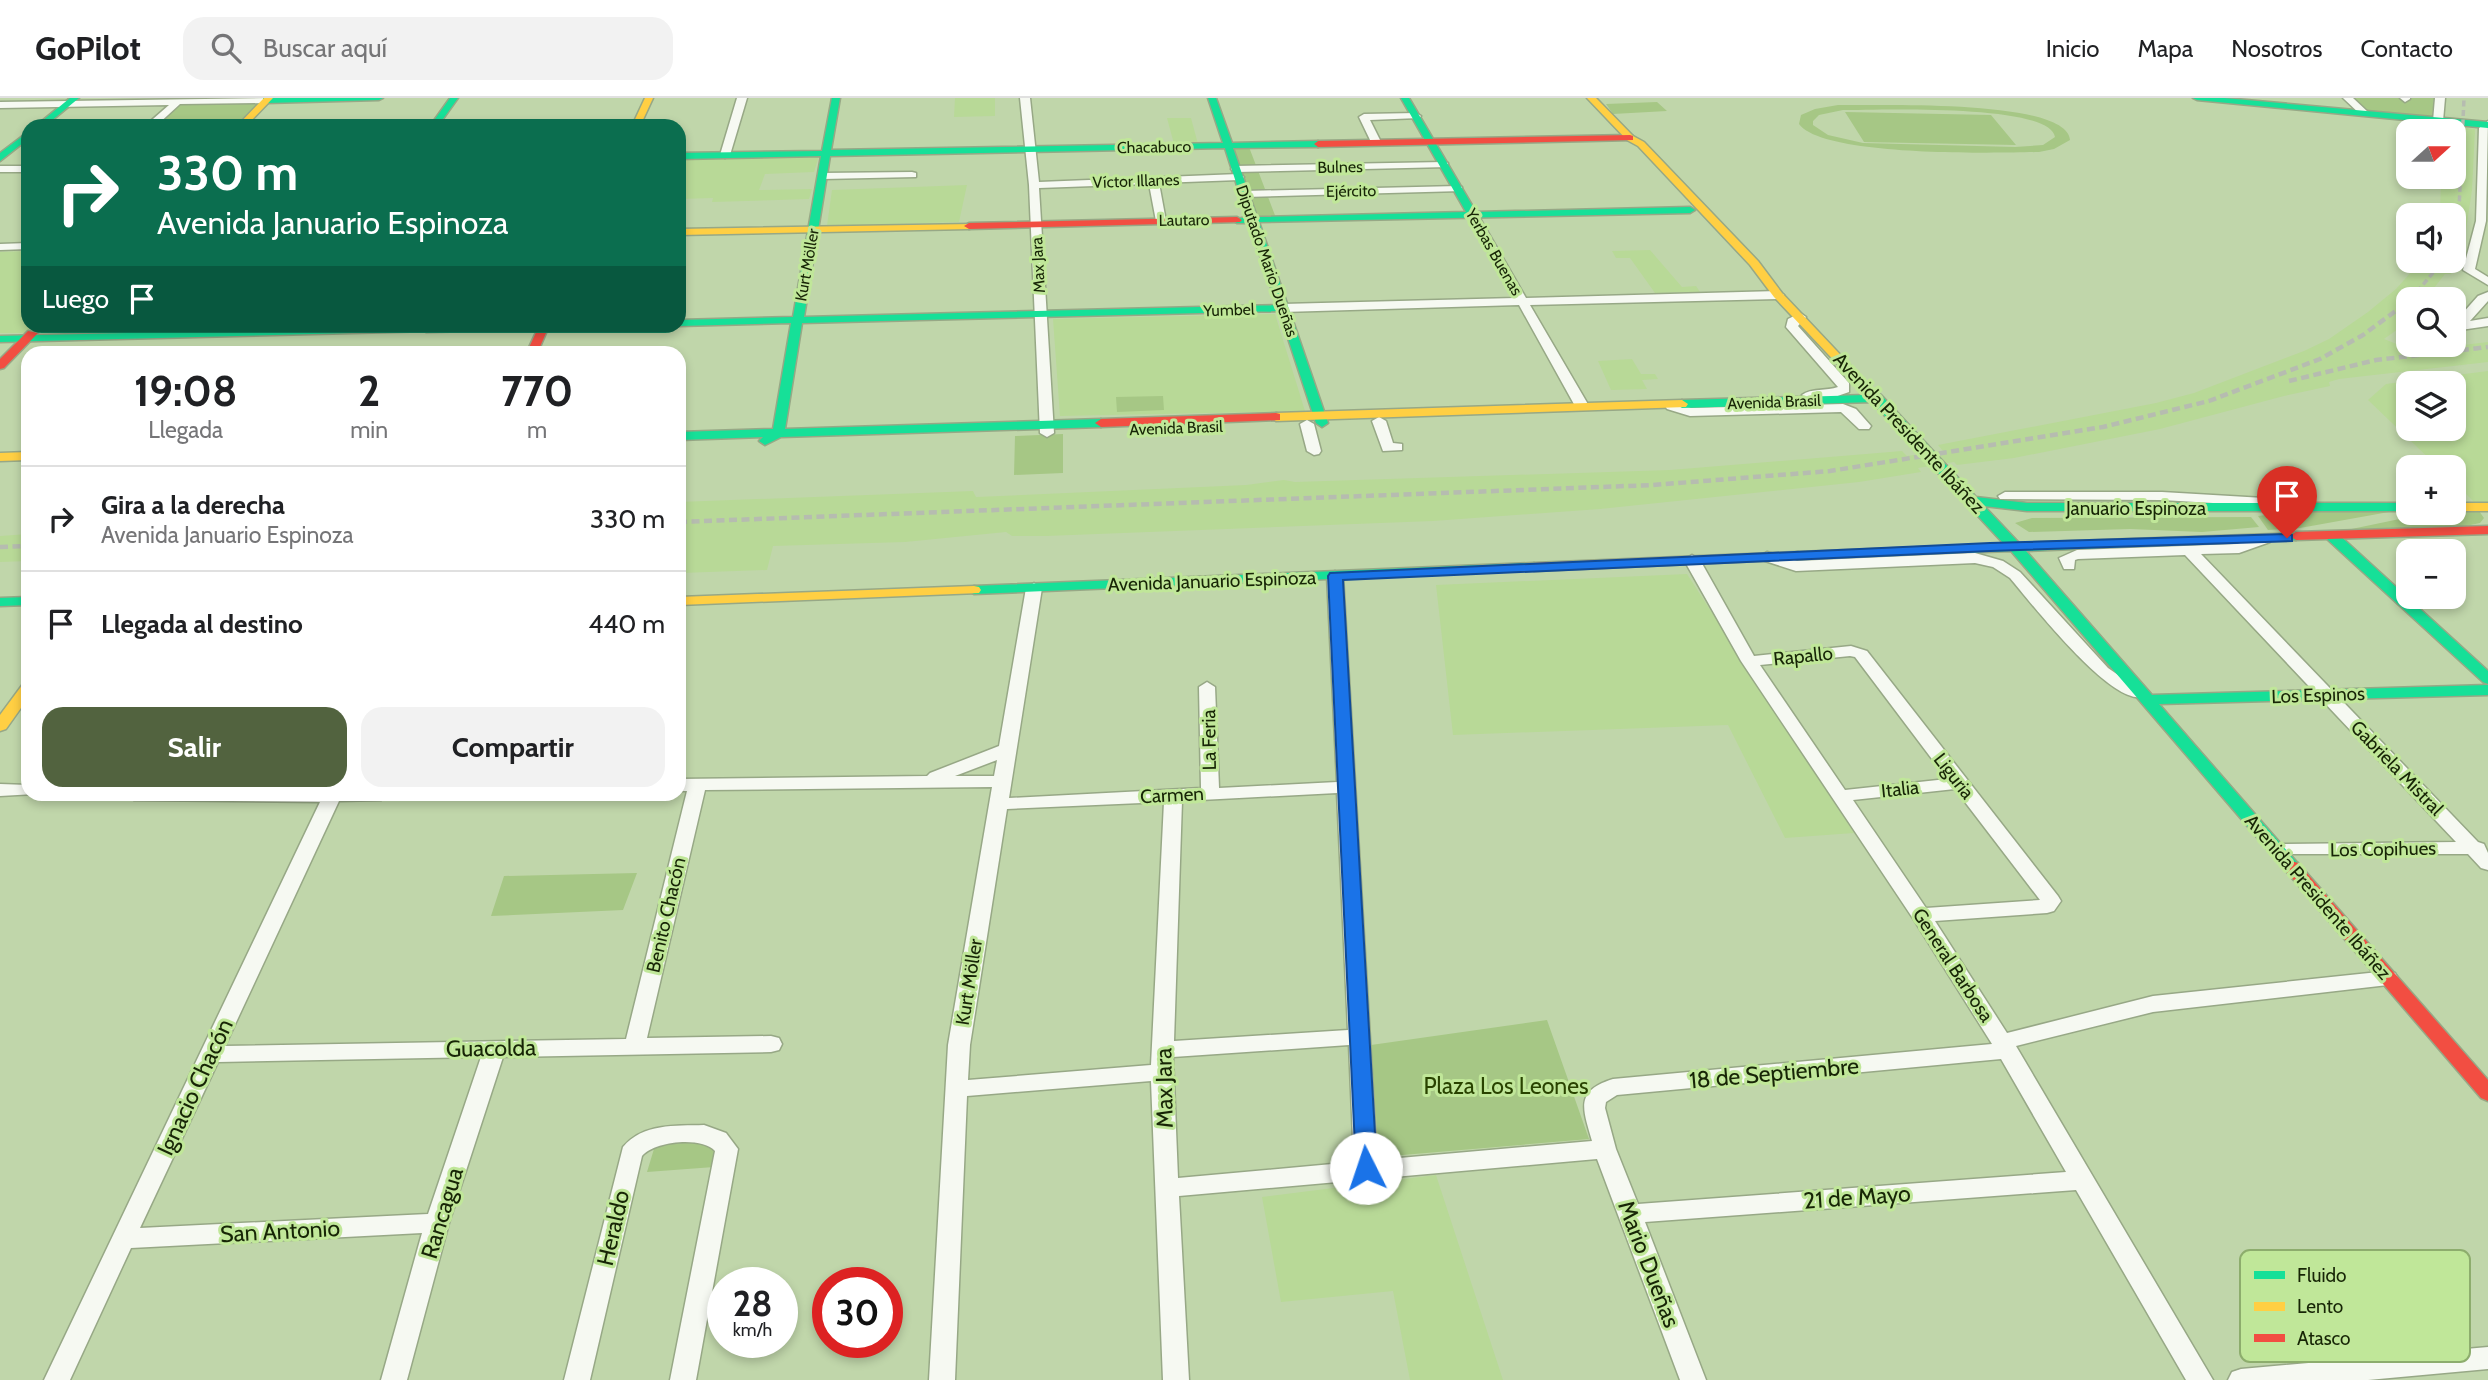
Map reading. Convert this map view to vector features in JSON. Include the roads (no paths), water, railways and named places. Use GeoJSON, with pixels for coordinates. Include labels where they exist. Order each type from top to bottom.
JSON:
{"type":"FeatureCollection","features":[{"type":"Feature","properties":{"kind":"main road"},"geometry":{"type":"LineString","coordinates":[[248,119],[267,99],[379,98]]}},
{"type":"Feature","properties":{"kind":"main road"},"geometry":{"type":"LineString","coordinates":[[439,119],[454,98]]}},
{"type":"Feature","properties":{"kind":"main road"},"geometry":{"type":"LineString","coordinates":[[639,119],[649,98]]}},
{"type":"Feature","properties":{"kind":"main road","name":"Kurt Möller"},"geometry":{"type":"LineString","coordinates":[[778,433],[836,98]]}},
{"type":"Feature","properties":{"kind":"main road","name":"Diputado Mario Dueñas"},"geometry":{"type":"LineString","coordinates":[[1212,98],[1283,308],[1316,421]]}},
{"type":"Feature","properties":{"kind":"main road","name":"Yerbas Buenas"},"geometry":{"type":"LineString","coordinates":[[1405,98],[1473,215]]}},
{"type":"Feature","properties":{"kind":"main road","name":"Avenida Presidente Ibáñez"},"geometry":{"type":"LineString","coordinates":[[1591,98],[1630,138],[1630,144],[1696,209],[1747,268],[1779,295],[2014,546],[2488,1093]]}},
{"type":"Feature","properties":{"kind":"main road"},"geometry":{"type":"LineString","coordinates":[[2197,98],[2275,102],[2420,119]]}},
{"type":"Feature","properties":{"kind":"main road"},"geometry":{"type":"LineString","coordinates":[[49,119],[71,101]]}},
{"type":"Feature","properties":{"kind":"main road"},"geometry":{"type":"LineString","coordinates":[[2466,123],[2488,125]]}},
{"type":"Feature","properties":{"kind":"main road","name":"Chacabuco"},"geometry":{"type":"LineString","coordinates":[[686,156],[1630,138]]}},
{"type":"Feature","properties":{"kind":"main road"},"geometry":{"type":"LineString","coordinates":[[0,158],[21,141]]}},
{"type":"Feature","properties":{"kind":"main road","name":"Lautaro"},"geometry":{"type":"LineString","coordinates":[[686,232],[1696,209]]}},
{"type":"Feature","properties":{"kind":"main road","name":"Yumbel"},"geometry":{"type":"LineString","coordinates":[[686,323],[1283,308]]}},
{"type":"Feature","properties":{"kind":"main road"},"geometry":{"type":"LineString","coordinates":[[0,366],[33,333]]}},
{"type":"Feature","properties":{"kind":"main road"},"geometry":{"type":"LineString","coordinates":[[0,339],[173,333]]}},
{"type":"Feature","properties":{"kind":"main road","name":"Avenida Brasil"},"geometry":{"type":"LineString","coordinates":[[1316,421],[1582,406],[1672,406],[1877,398]]}},
{"type":"Feature","properties":{"kind":"main road","name":"Avenida Brasil"},"geometry":{"type":"LineString","coordinates":[[686,436],[1379,421],[1589,414],[1672,406]]}},
{"type":"Feature","properties":{"kind":"main road","name":"Avenida Brasil"},"geometry":{"type":"LineString","coordinates":[[686,445],[1048,428]]}},
{"type":"Feature","properties":{"kind":"main road"},"geometry":{"type":"LineString","coordinates":[[755,443],[778,433]]}},
{"type":"Feature","properties":{"kind":"main road"},"geometry":{"type":"LineString","coordinates":[[0,457],[21,456]]}},
{"type":"Feature","properties":{"kind":"main road","name":"Januario Espinoza"},"geometry":{"type":"LineString","coordinates":[[1973,501],[2027,507],[2396,507]]}},
{"type":"Feature","properties":{"kind":"main road"},"geometry":{"type":"LineString","coordinates":[[2466,507],[2488,507]]}},
{"type":"Feature","properties":{"kind":"main road","name":"Avenida Januario Espinoza"},"geometry":{"type":"LineString","coordinates":[[2333,537],[2346,528],[2396,516]]}},
{"type":"Feature","properties":{"kind":"main road","name":"Avenida Januario Espinoza"},"geometry":{"type":"LineString","coordinates":[[686,601],[2014,546],[2488,530]]}},
{"type":"Feature","properties":{"kind":"main road"},"geometry":{"type":"LineString","coordinates":[[2333,537],[2488,679]]}},
{"type":"Feature","properties":{"kind":"main road"},"geometry":{"type":"LineString","coordinates":[[0,602],[21,601]]}},
{"type":"Feature","properties":{"kind":"main road","name":"Los Espinos"},"geometry":{"type":"LineString","coordinates":[[2148,700],[2488,690]]}},
{"type":"Feature","properties":{"kind":"main road"},"geometry":{"type":"LineString","coordinates":[[0,726],[21,697]]}},
{"type":"Feature","properties":{"kind":"street"},"geometry":{"type":"LineString","coordinates":[[725,155],[742,98]]}},
{"type":"Feature","properties":{"kind":"street","name":"Max Jara"},"geometry":{"type":"LineString","coordinates":[[1025,98],[1034,186],[1048,428]]}},
{"type":"Feature","properties":{"kind":"street"},"geometry":{"type":"LineString","coordinates":[[2348,98],[2364,113]]}},
{"type":"Feature","properties":{"kind":"street"},"geometry":{"type":"LineString","coordinates":[[2438,119],[2440,98]]}},
{"type":"Feature","properties":{"kind":"street"},"geometry":{"type":"LineString","coordinates":[[0,105],[71,101],[267,99]]}},
{"type":"Feature","properties":{"kind":"street"},"geometry":{"type":"LineString","coordinates":[[158,119],[180,100]]}},
{"type":"Feature","properties":{"kind":"street"},"geometry":{"type":"LineString","coordinates":[[1376,142],[1364,117],[1416,116]]}},
{"type":"Feature","properties":{"kind":"street"},"geometry":{"type":"LineString","coordinates":[[2486,280],[2469,270],[2481,221],[2484,128],[2488,125]]}},
{"type":"Feature","properties":{"kind":"street","name":"Bulnes"},"geometry":{"type":"LineString","coordinates":[[1238,173],[1444,165]]}},
{"type":"Feature","properties":{"kind":"street"},"geometry":{"type":"LineString","coordinates":[[0,169],[21,169]]}},
{"type":"Feature","properties":{"kind":"street","name":"Víctor Illanes"},"geometry":{"type":"LineString","coordinates":[[1034,186],[1238,173]]}},
{"type":"Feature","properties":{"kind":"street"},"geometry":{"type":"LineString","coordinates":[[823,176],[912,176]]}},
{"type":"Feature","properties":{"kind":"street"},"geometry":{"type":"LineString","coordinates":[[1153,180],[1161,221]]}},
{"type":"Feature","properties":{"kind":"street","name":"Ejército"},"geometry":{"type":"LineString","coordinates":[[1245,194],[1458,189]]}},
{"type":"Feature","properties":{"kind":"street","name":"Yerbas Buenas"},"geometry":{"type":"LineString","coordinates":[[1473,215],[1582,406]]}},
{"type":"Feature","properties":{"kind":"street"},"geometry":{"type":"LineString","coordinates":[[5,247],[21,237]]}},
{"type":"Feature","properties":{"kind":"street","name":"Yumbel"},"geometry":{"type":"LineString","coordinates":[[1283,308],[1779,295]]}},
{"type":"Feature","properties":{"kind":"street"},"geometry":{"type":"LineString","coordinates":[[2466,316],[2488,296]]}},
{"type":"Feature","properties":{"kind":"street"},"geometry":{"type":"LineString","coordinates":[[1672,406],[1694,400],[1828,395],[1844,389],[1842,382],[1792,327],[1792,322],[1800,317]]}},
{"type":"Feature","properties":{"kind":"street"},"geometry":{"type":"LineString","coordinates":[[2466,325],[2488,322]]}},
{"type":"Feature","properties":{"kind":"street"},"geometry":{"type":"LineString","coordinates":[[1672,406],[1690,412],[1843,408],[1851,412],[1864,426]]}},
{"type":"Feature","properties":{"kind":"street"},"geometry":{"type":"LineString","coordinates":[[1314,451],[1316,421]]}},
{"type":"Feature","properties":{"kind":"street"},"geometry":{"type":"LineString","coordinates":[[1379,421],[1388,448],[1397,447]]}},
{"type":"Feature","properties":{"kind":"street","name":"Januario Espinoza"},"geometry":{"type":"LineString","coordinates":[[2005,496],[2162,496],[2299,505]]}},
{"type":"Feature","properties":{"kind":"street"},"geometry":{"type":"LineString","coordinates":[[2068,566],[2067,558],[2077,555],[2239,548],[2265,539]]}},
{"type":"Feature","properties":{"kind":"street","name":"Gabriela Mistral"},"geometry":{"type":"LineString","coordinates":[[2190,551],[2327,695],[2480,848],[2488,864]]}},
{"type":"Feature","properties":{"kind":"street","name":"Avenida Presidente Ibáñez"},"geometry":{"type":"LineString","coordinates":[[1767,556],[1796,566],[1975,558],[1998,564],[2015,575],[2102,672],[2148,700]]}},
{"type":"Feature","properties":{"kind":"street","name":"General Barbosa"},"geometry":{"type":"LineString","coordinates":[[1692,560],[1749,661],[1921,915],[2005,1046],[2200,1380]]}},
{"type":"Feature","properties":{"kind":"street"},"geometry":{"type":"LineString","coordinates":[[1335,576],[1366,1168]]}},
{"type":"Feature","properties":{"kind":"street","name":"Kurt Möller"},"geometry":{"type":"LineString","coordinates":[[942,1380],[956,1089],[965,1001],[1034,588]]}},
{"type":"Feature","properties":{"kind":"street","name":"Rapallo"},"geometry":{"type":"LineString","coordinates":[[1749,661],[1857,652]]}},
{"type":"Feature","properties":{"kind":"street","name":"Liguria"},"geometry":{"type":"LineString","coordinates":[[1857,652],[2051,901],[2047,906],[1921,915]]}},
{"type":"Feature","properties":{"kind":"street","name":"La Feria"},"geometry":{"type":"LineString","coordinates":[[1208,687],[1210,793]]}},
{"type":"Feature","properties":{"kind":"street"},"geometry":{"type":"LineString","coordinates":[[916,782],[944,775],[1008,749]]}},
{"type":"Feature","properties":{"kind":"street","name":"Italia"},"geometry":{"type":"LineString","coordinates":[[1836,791],[1956,778]]}},
{"type":"Feature","properties":{"kind":"street"},"geometry":{"type":"LineString","coordinates":[[688,785],[1003,781]]}},
{"type":"Feature","properties":{"kind":"street","name":"Carmen"},"geometry":{"type":"LineString","coordinates":[[999,804],[1345,787]]}},
{"type":"Feature","properties":{"kind":"street"},"geometry":{"type":"LineString","coordinates":[[0,790],[21,791]]}},
{"type":"Feature","properties":{"kind":"street","name":"Max Jara"},"geometry":{"type":"LineString","coordinates":[[1174,795],[1162,1061],[1176,1380]]}},
{"type":"Feature","properties":{"kind":"street","name":"Ignacio Chacón"},"geometry":{"type":"LineString","coordinates":[[57,1380],[329,801]]}},
{"type":"Feature","properties":{"kind":"street","name":"Benito Chacón"},"geometry":{"type":"LineString","coordinates":[[635,1045],[685,801]]}},
{"type":"Feature","properties":{"kind":"street","name":"Los Copihues"},"geometry":{"type":"LineString","coordinates":[[2278,850],[2480,848]]}},
{"type":"Feature","properties":{"kind":"street","name":"18 de Septiembre"},"geometry":{"type":"LineString","coordinates":[[1605,1149],[1594,1108],[1595,1099],[1613,1087],[2005,1046],[2153,1004],[2388,978]]}},
{"type":"Feature","properties":{"kind":"street"},"geometry":{"type":"LineString","coordinates":[[956,1089],[1358,1037]]}},
{"type":"Feature","properties":{"kind":"street","name":"Guacolda"},"geometry":{"type":"LineString","coordinates":[[211,1054],[771,1044]]}},
{"type":"Feature","properties":{"kind":"street","name":"Rancagua"},"geometry":{"type":"LineString","coordinates":[[394,1380],[437,1223],[495,1048]]}},
{"type":"Feature","properties":{"kind":"street","name":"Heraldo"},"geometry":{"type":"LineString","coordinates":[[577,1380],[631,1153],[640,1142],[656,1136],[704,1134],[718,1139],[727,1149],[683,1380]]}},
{"type":"Feature","properties":{"kind":"street"},"geometry":{"type":"LineString","coordinates":[[1167,1188],[1366,1168],[1605,1149]]}},
{"type":"Feature","properties":{"kind":"street","name":"Mario Dueñas"},"geometry":{"type":"LineString","coordinates":[[1605,1149],[1693,1380]]}},
{"type":"Feature","properties":{"kind":"street","name":"21 de Mayo"},"geometry":{"type":"LineString","coordinates":[[1630,1214],[2083,1181]]}},
{"type":"Feature","properties":{"kind":"street","name":"San Antonio"},"geometry":{"type":"LineString","coordinates":[[122,1239],[437,1223]]}},
{"type":"Feature","properties":{"kind":"street"},"geometry":{"type":"LineString","coordinates":[[2470,1360],[2488,1358]]}},
{"type":"Feature","properties":{"kind":"street"},"geometry":{"type":"LineString","coordinates":[[2241,1380],[2443,1362]]}},
{"type":"Feature","properties":{"kind":"railway"},"geometry":{"type":"LineString","coordinates":[[2459,203],[2464,98]]}},
{"type":"Feature","properties":{"kind":"railway"},"geometry":{"type":"LineString","coordinates":[[2421,287],[2433,273]]}},
{"type":"Feature","properties":{"kind":"railway"},"geometry":{"type":"LineString","coordinates":[[686,522],[1653,485],[1830,471],[2103,427],[2209,401],[2320,359],[2363,335],[2396,311]]}},
{"type":"Feature","properties":{"kind":"railway"},"geometry":{"type":"LineString","coordinates":[[2289,381],[2376,360],[2488,347]]}},
{"type":"Feature","properties":{"kind":"railway"},"geometry":{"type":"LineString","coordinates":[[0,547],[21,546]]}},
{"type":"Feature","properties":{"kind":"park label","name":"Plaza Los Leones"},"geometry":{"type":"Point","coordinates":[1506,1086]}}]}
